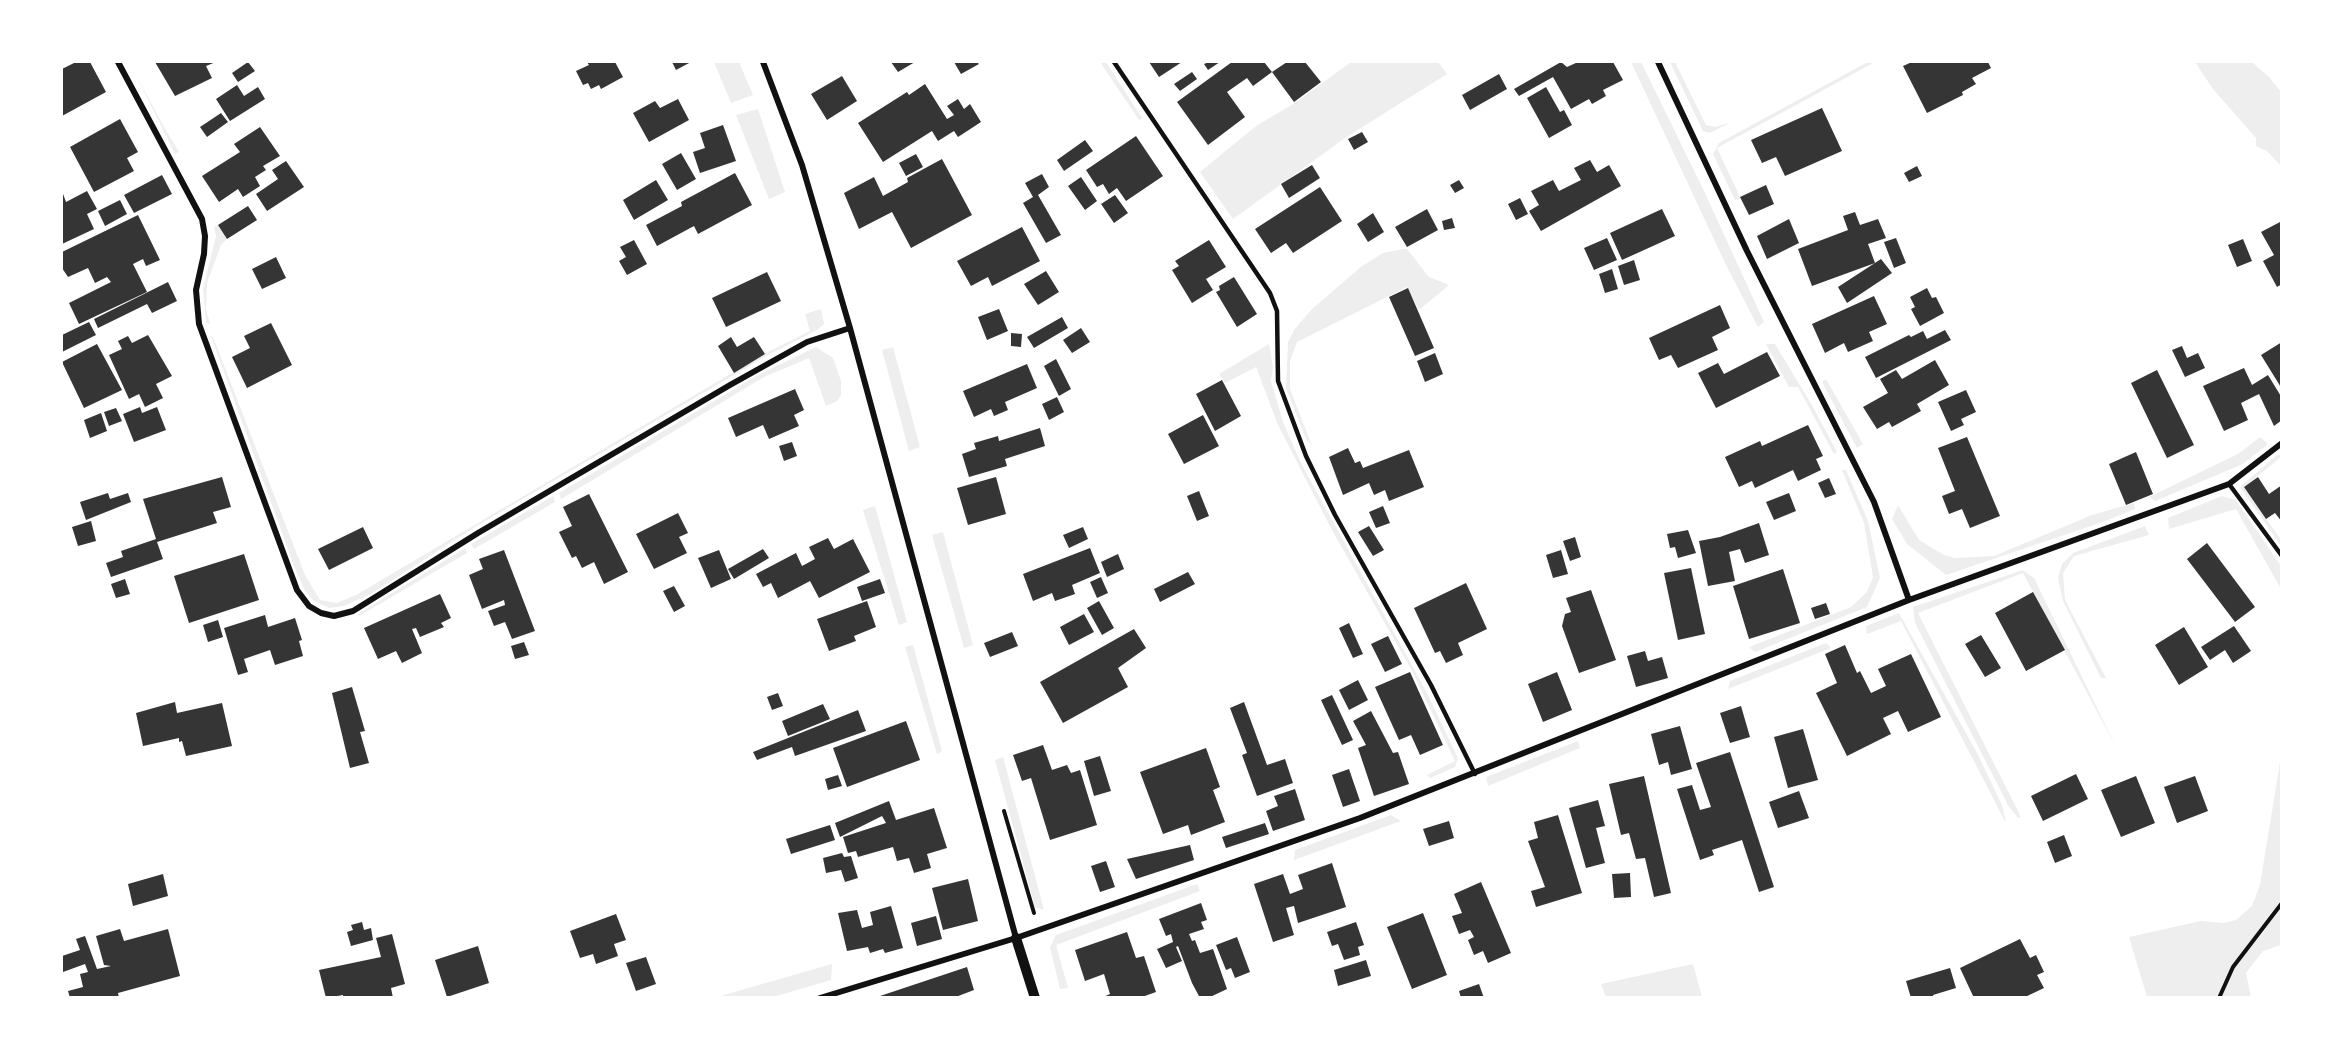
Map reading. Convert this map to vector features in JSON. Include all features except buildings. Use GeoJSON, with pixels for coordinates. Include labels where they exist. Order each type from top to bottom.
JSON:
{"type":"FeatureCollection","features":[{"type":"Feature","properties":{"kind":"street"},"geometry":{"type":"LineString","coordinates":[[118,62],[202,219],[205,236],[204,254],[196,290],[199,324],[297,590],[309,606],[321,613],[334,616],[352,611],[478,533],[730,385],[807,342],[850,328]]}},
{"type":"Feature","properties":{"kind":"street"},"geometry":{"type":"LineString","coordinates":[[763,62],[802,165],[850,328],[1016,938],[1035,998]]}},
{"type":"Feature","properties":{"kind":"street"},"geometry":{"type":"LineString","coordinates":[[1658,62],[1751,261],[1874,502],[1909,600]]}},
{"type":"Feature","properties":{"kind":"street"},"geometry":{"type":"LineString","coordinates":[[820,998],[1016,938],[1360,818],[1909,600],[2229,484],[2282,443]]}},
{"type":"Feature","properties":{"kind":"lane"},"geometry":{"type":"LineString","coordinates":[[1114,62],[1270,293],[1278,311],[1278,381],[1306,456],[1335,515],[1431,685],[1475,774]]}},
{"type":"Feature","properties":{"kind":"lane"},"geometry":{"type":"LineString","coordinates":[[2229,484],[2282,556]]}},
{"type":"Feature","properties":{"kind":"path"},"geometry":{"type":"LineString","coordinates":[[2218,998],[2233,968],[2282,903]]}},
{"type":"Feature","properties":{"kind":"shaded area"},"geometry":{"type":"Polygon","coordinates":[[[714,62],[739,62],[753,95],[731,103],[714,62]]]}},
{"type":"Feature","properties":{"kind":"shaded area"},"geometry":{"type":"Polygon","coordinates":[[[1100,62],[1106,62],[1142,118],[1139,120],[1100,62]]]}},
{"type":"Feature","properties":{"kind":"shaded area"},"geometry":{"type":"Polygon","coordinates":[[[1351,62],[1438,62],[1447,74],[1345,138],[1233,219],[1200,172],[1256,126],[1295,103],[1351,62]]]}},
{"type":"Feature","properties":{"kind":"shaded area"},"geometry":{"type":"Polygon","coordinates":[[[1631,62],[1641,62],[1704,191],[1764,322],[1758,327],[1726,265],[1631,62]]]}},
{"type":"Feature","properties":{"kind":"shaded area"},"geometry":{"type":"Polygon","coordinates":[[[1670,62],[1675,62],[1706,125],[1715,127],[1729,123],[1848,62],[1710,133],[1703,131],[1670,62]]]}},
{"type":"Feature","properties":{"kind":"shaded area"},"geometry":{"type":"Polygon","coordinates":[[[1875,62],[1717,148],[1741,199],[1735,200],[1713,154],[1719,143],[1866,63],[1875,62]]]}},
{"type":"Feature","properties":{"kind":"shaded area"},"geometry":{"type":"Polygon","coordinates":[[[2195,62],[2252,62],[2269,77],[2281,92],[2281,166],[2267,151],[2256,146],[2256,138],[2213,89],[2195,62]]]}},
{"type":"Feature","properties":{"kind":"shaded area"},"geometry":{"type":"Polygon","coordinates":[[[135,73],[164,127],[179,152],[175,154],[135,73]]]}},
{"type":"Feature","properties":{"kind":"shaded area"},"geometry":{"type":"Polygon","coordinates":[[[758,109],[785,192],[769,199],[736,115],[758,109]]]}},
{"type":"Feature","properties":{"kind":"shaded area"},"geometry":{"type":"Polygon","coordinates":[[[218,225],[227,239],[221,245],[207,283],[206,309],[210,324],[206,322],[203,289],[216,236],[214,227],[218,225]]]}},
{"type":"Feature","properties":{"kind":"shaded area"},"geometry":{"type":"Polygon","coordinates":[[[1407,249],[1429,277],[1449,285],[1419,310],[1407,287],[1297,342],[1290,361],[1290,389],[1312,446],[1306,439],[1286,388],[1288,342],[1294,330],[1312,309],[1362,266],[1383,253],[1407,249]]]}},
{"type":"Feature","properties":{"kind":"shaded area"},"geometry":{"type":"Polygon","coordinates":[[[821,309],[824,324],[817,330],[768,355],[475,527],[371,594],[344,606],[329,608],[314,601],[305,591],[294,566],[211,336],[305,575],[320,600],[337,603],[356,595],[766,353],[810,331],[805,314],[821,309]]]}},
{"type":"Feature","properties":{"kind":"shaded area"},"geometry":{"type":"Polygon","coordinates":[[[1269,344],[1273,367],[1271,381],[1283,422],[1302,465],[1426,691],[1458,758],[1455,767],[1430,778],[1427,775],[1455,761],[1412,671],[1332,530],[1278,425],[1256,367],[1225,383],[1219,374],[1269,344]]]}},
{"type":"Feature","properties":{"kind":"shaded area"},"geometry":{"type":"Polygon","coordinates":[[[1766,344],[1775,344],[1813,407],[1837,452],[1834,454],[1798,387],[1789,387],[1766,344]]]}},
{"type":"Feature","properties":{"kind":"shaded area"},"geometry":{"type":"Polygon","coordinates":[[[816,347],[833,358],[841,381],[841,395],[837,401],[826,406],[809,358],[764,377],[561,499],[559,493],[758,375],[816,347]]]}},
{"type":"Feature","properties":{"kind":"shaded area"},"geometry":{"type":"Polygon","coordinates":[[[893,347],[920,447],[909,451],[882,350],[893,347]]]}},
{"type":"Feature","properties":{"kind":"shaded area"},"geometry":{"type":"Polygon","coordinates":[[[1826,379],[1863,444],[1857,448],[1822,382],[1826,379]]]}},
{"type":"Feature","properties":{"kind":"shaded area"},"geometry":{"type":"Polygon","coordinates":[[[2260,437],[2268,444],[2243,464],[2155,501],[2149,497],[2238,454],[2260,437]]]}},
{"type":"Feature","properties":{"kind":"shaded area"},"geometry":{"type":"Polygon","coordinates":[[[2278,454],[2281,457],[2244,487],[2281,540],[2281,546],[2240,487],[2278,454]]]}},
{"type":"Feature","properties":{"kind":"shaded area"},"geometry":{"type":"Polygon","coordinates":[[[1842,470],[1846,470],[1868,521],[1880,578],[1867,607],[1755,652],[1749,647],[1851,607],[1867,592],[1873,577],[1864,523],[1842,470]]]}},
{"type":"Feature","properties":{"kind":"shaded area"},"geometry":{"type":"Polygon","coordinates":[[[553,496],[555,502],[474,549],[471,544],[553,496]]]}},
{"type":"Feature","properties":{"kind":"shaded area"},"geometry":{"type":"Polygon","coordinates":[[[2222,496],[2236,500],[2281,566],[2281,589],[2236,509],[2169,529],[2168,518],[2222,496]]]}},
{"type":"Feature","properties":{"kind":"shaded area"},"geometry":{"type":"Polygon","coordinates":[[[2134,503],[2135,509],[2103,522],[1946,575],[1907,544],[1892,519],[1898,505],[1919,540],[1944,555],[1955,558],[1994,556],[2092,515],[2134,503]]]}},
{"type":"Feature","properties":{"kind":"shaded area"},"geometry":{"type":"Polygon","coordinates":[[[875,506],[907,622],[899,625],[863,510],[875,506]]]}},
{"type":"Feature","properties":{"kind":"shaded area"},"geometry":{"type":"Polygon","coordinates":[[[2145,526],[2149,535],[2074,556],[2063,573],[2065,600],[2106,678],[2101,678],[2063,601],[2058,578],[2062,564],[2073,553],[2145,526]]]}},
{"type":"Feature","properties":{"kind":"shaded area"},"geometry":{"type":"Polygon","coordinates":[[[943,532],[973,645],[964,648],[932,535],[943,532]]]}},
{"type":"Feature","properties":{"kind":"shaded area"},"geometry":{"type":"Polygon","coordinates":[[[465,548],[467,553],[359,616],[358,614],[465,548]]]}},
{"type":"Feature","properties":{"kind":"shaded area"},"geometry":{"type":"Polygon","coordinates":[[[2023,570],[2034,578],[2116,747],[2023,573],[1918,613],[2021,817],[2018,818],[2009,807],[1915,623],[1913,607],[2023,570]]]}},
{"type":"Feature","properties":{"kind":"shaded area"},"geometry":{"type":"Polygon","coordinates":[[[1899,613],[1976,751],[2002,805],[2006,823],[1901,621],[1867,634],[1866,626],[1899,613]]]}},
{"type":"Feature","properties":{"kind":"shaded area"},"geometry":{"type":"Polygon","coordinates":[[[1826,643],[1831,648],[1728,689],[1730,681],[1826,643]]]}},
{"type":"Feature","properties":{"kind":"shaded area"},"geometry":{"type":"Polygon","coordinates":[[[913,645],[942,751],[937,754],[905,647],[913,645]]]}},
{"type":"Feature","properties":{"kind":"shaded area"},"geometry":{"type":"Polygon","coordinates":[[[1578,741],[1580,748],[1488,786],[1486,777],[1578,741]]]}},
{"type":"Feature","properties":{"kind":"shaded area"},"geometry":{"type":"Polygon","coordinates":[[[2281,756],[2281,900],[2232,966],[2217,997],[2147,997],[2129,937],[2201,921],[2223,923],[2236,920],[2252,906],[2260,885],[2281,756]]]}},
{"type":"Feature","properties":{"kind":"shaded area"},"geometry":{"type":"Polygon","coordinates":[[[1003,757],[1044,910],[1035,907],[995,760],[1003,757]]]}},
{"type":"Feature","properties":{"kind":"shaded area"},"geometry":{"type":"Polygon","coordinates":[[[1391,815],[1401,821],[1294,860],[1295,850],[1391,815]]]}},
{"type":"Feature","properties":{"kind":"shaded area"},"geometry":{"type":"Polygon","coordinates":[[[1197,884],[1200,891],[1056,945],[1068,988],[1060,989],[1050,947],[1056,935],[1197,884]]]}},
{"type":"Feature","properties":{"kind":"shaded area"},"geometry":{"type":"Polygon","coordinates":[[[2281,906],[2281,945],[2263,951],[2246,973],[2251,997],[2220,998],[2237,963],[2262,934],[2281,906]]]}},
{"type":"Feature","properties":{"kind":"shaded area"},"geometry":{"type":"Polygon","coordinates":[[[832,964],[831,980],[773,997],[717,997],[832,964]]]}},
{"type":"Feature","properties":{"kind":"shaded area"},"geometry":{"type":"Polygon","coordinates":[[[1693,964],[1702,997],[1606,997],[1601,984],[1693,964]]]}}]}
